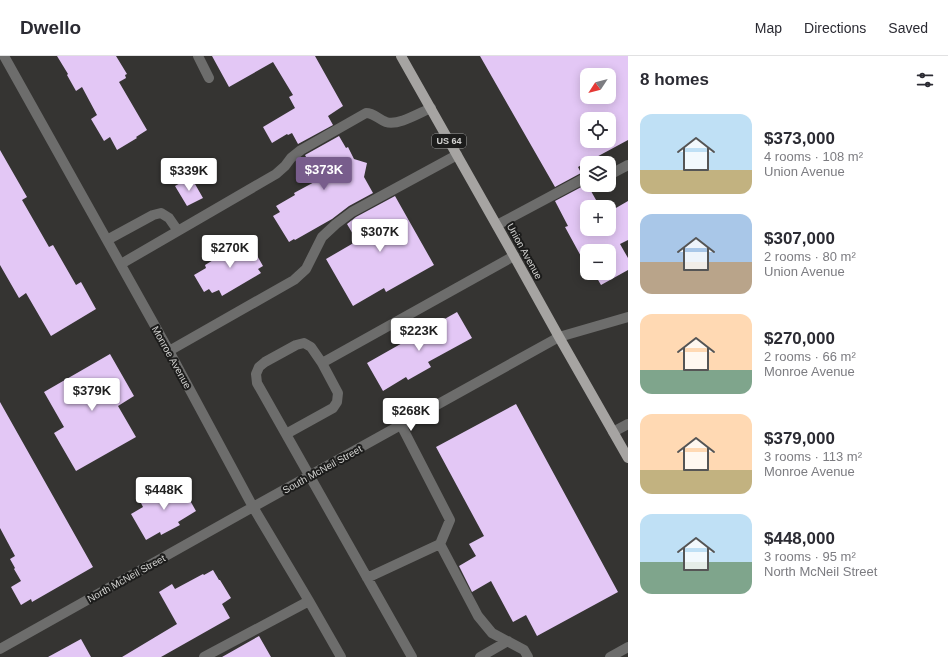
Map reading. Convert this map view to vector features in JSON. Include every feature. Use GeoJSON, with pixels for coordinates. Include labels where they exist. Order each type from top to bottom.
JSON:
{"type":"FeatureCollection","features":[{"type":"Feature","properties":{"kind":"main road","name":"Union Avenue"},"geometry":{"type":"LineString","coordinates":[[401,56],[628,458]]}},
{"type":"Feature","properties":{"kind":"street","name":"Monroe Avenue"},"geometry":{"type":"LineString","coordinates":[[4,56],[169,352],[253,507],[341,657]]}},
{"type":"Feature","properties":{"kind":"street"},"geometry":{"type":"LineString","coordinates":[[198,56],[209,78]]}},
{"type":"Feature","properties":{"kind":"street"},"geometry":{"type":"LineString","coordinates":[[120,264],[276,174],[301,150],[366,113],[371,113],[387,123],[398,123],[431,108]]}},
{"type":"Feature","properties":{"kind":"street"},"geometry":{"type":"LineString","coordinates":[[169,352],[294,280],[306,268],[322,237],[352,212],[457,155]]}},
{"type":"Feature","properties":{"kind":"street"},"geometry":{"type":"LineString","coordinates":[[616,171],[628,165]]}},
{"type":"Feature","properties":{"kind":"street"},"geometry":{"type":"LineString","coordinates":[[497,225],[580,181]]}},
{"type":"Feature","properties":{"kind":"street"},"geometry":{"type":"LineString","coordinates":[[107,240],[153,215],[161,213],[169,218],[178,231]]}},
{"type":"Feature","properties":{"kind":"street"},"geometry":{"type":"LineString","coordinates":[[322,363],[514,256]]}},
{"type":"Feature","properties":{"kind":"street","name":"South McNeil Street"},"geometry":{"type":"LineString","coordinates":[[253,507],[559,337],[628,317]]}},
{"type":"Feature","properties":{"kind":"street"},"geometry":{"type":"LineString","coordinates":[[286,434],[333,408],[337,402],[338,393],[322,363],[311,347],[304,343],[296,344],[265,362],[256,374],[256,383],[412,657]]}},
{"type":"Feature","properties":{"kind":"street"},"geometry":{"type":"LineString","coordinates":[[367,578],[440,544],[450,520],[401,424]]}},
{"type":"Feature","properties":{"kind":"street"},"geometry":{"type":"LineString","coordinates":[[613,432],[628,424]]}},
{"type":"Feature","properties":{"kind":"street","name":"North McNeil Street"},"geometry":{"type":"LineString","coordinates":[[0,649],[253,507]]}},
{"type":"Feature","properties":{"kind":"street"},"geometry":{"type":"LineString","coordinates":[[440,544],[478,616],[492,633],[524,650],[528,657]]}},
{"type":"Feature","properties":{"kind":"street"},"geometry":{"type":"LineString","coordinates":[[204,657],[309,601]]}},
{"type":"Feature","properties":{"kind":"street"},"geometry":{"type":"LineString","coordinates":[[480,657],[508,641]]}},
{"type":"Feature","properties":{"kind":"street"},"geometry":{"type":"LineString","coordinates":[[610,657],[628,647]]}},
{"type":"Feature","properties":{"kind":"building"},"geometry":{"type":"Polygon","coordinates":[[[57,56],[116,56],[127,74],[125,75],[126,78],[119,82],[147,130],[117,150],[110,137],[104,141],[91,119],[97,115],[82,87],[76,91],[57,56]]]}},
{"type":"Feature","properties":{"kind":"building"},"geometry":{"type":"Polygon","coordinates":[[[212,56],[315,56],[343,106],[328,116],[333,125],[298,144],[292,133],[287,134],[272,143],[263,127],[295,108],[289,97],[293,95],[273,62],[229,87],[212,56]]]}},
{"type":"Feature","properties":{"kind":"building"},"geometry":{"type":"Polygon","coordinates":[[[480,56],[628,56],[628,140],[616,146],[616,112],[580,112],[580,148],[613,148],[598,156],[580,156],[580,166],[578,167],[580,174],[555,187],[480,56]]]}},
{"type":"Feature","properties":{"kind":"building"},"geometry":{"type":"Polygon","coordinates":[[[339,136],[346,148],[348,147],[354,159],[367,163],[364,177],[373,193],[349,206],[332,219],[289,242],[273,216],[280,212],[276,206],[295,195],[294,193],[318,180],[305,155],[339,136]]]}},
{"type":"Feature","properties":{"kind":"building"},"geometry":{"type":"Polygon","coordinates":[[[0,150],[27,197],[22,200],[49,247],[53,245],[76,285],[81,282],[96,309],[51,336],[26,293],[19,298],[0,265],[0,150]]]}},
{"type":"Feature","properties":{"kind":"building"},"geometry":{"type":"Polygon","coordinates":[[[191,177],[203,198],[187,206],[175,186],[191,177]]]}},
{"type":"Feature","properties":{"kind":"building"},"geometry":{"type":"Polygon","coordinates":[[[580,188],[580,192],[592,192],[596,200],[580,200],[580,236],[616,236],[616,208],[628,201],[628,240],[620,244],[628,258],[628,270],[616,277],[616,244],[580,244],[580,254],[565,227],[568,226],[555,201],[580,188]]]}},
{"type":"Feature","properties":{"kind":"building"},"geometry":{"type":"Polygon","coordinates":[[[395,196],[434,265],[386,292],[384,288],[353,306],[326,259],[357,241],[347,224],[356,217],[395,196]]]}},
{"type":"Feature","properties":{"kind":"building"},"geometry":{"type":"Polygon","coordinates":[[[247,238],[263,266],[258,269],[261,273],[222,296],[219,290],[212,293],[209,289],[204,292],[194,275],[206,268],[205,265],[220,256],[219,254],[247,238]]]}},
{"type":"Feature","properties":{"kind":"building"},"geometry":{"type":"Polygon","coordinates":[[[598,280],[610,280],[601,285],[598,280]]]}},
{"type":"Feature","properties":{"kind":"building"},"geometry":{"type":"Polygon","coordinates":[[[457,312],[472,338],[428,362],[431,367],[408,380],[406,377],[383,391],[367,363],[457,312]]]}},
{"type":"Feature","properties":{"kind":"building"},"geometry":{"type":"Polygon","coordinates":[[[110,354],[134,396],[118,406],[136,437],[76,471],[54,433],[64,427],[44,392],[110,354]]]}},
{"type":"Feature","properties":{"kind":"building"},"geometry":{"type":"Polygon","coordinates":[[[0,402],[93,567],[32,602],[31,599],[21,605],[11,587],[21,581],[10,559],[15,556],[0,528],[0,402]]]}},
{"type":"Feature","properties":{"kind":"building"},"geometry":{"type":"Polygon","coordinates":[[[516,404],[618,592],[537,636],[526,615],[513,622],[491,581],[472,592],[459,566],[476,556],[469,544],[484,536],[436,447],[516,404]]]}},
{"type":"Feature","properties":{"kind":"building"},"geometry":{"type":"Polygon","coordinates":[[[179,481],[196,511],[178,522],[180,525],[161,535],[160,532],[146,540],[131,514],[143,507],[141,503],[179,481]]]}},
{"type":"Feature","properties":{"kind":"building"},"geometry":{"type":"Polygon","coordinates":[[[213,570],[231,598],[222,604],[230,618],[161,657],[122,657],[177,624],[159,592],[172,584],[175,589],[213,570]]]}},
{"type":"Feature","properties":{"kind":"building"},"geometry":{"type":"Polygon","coordinates":[[[259,636],[271,657],[222,657],[259,636]]]}},
{"type":"Feature","properties":{"kind":"building"},"geometry":{"type":"Polygon","coordinates":[[[81,639],[91,657],[48,657],[81,639]]]}}]}
